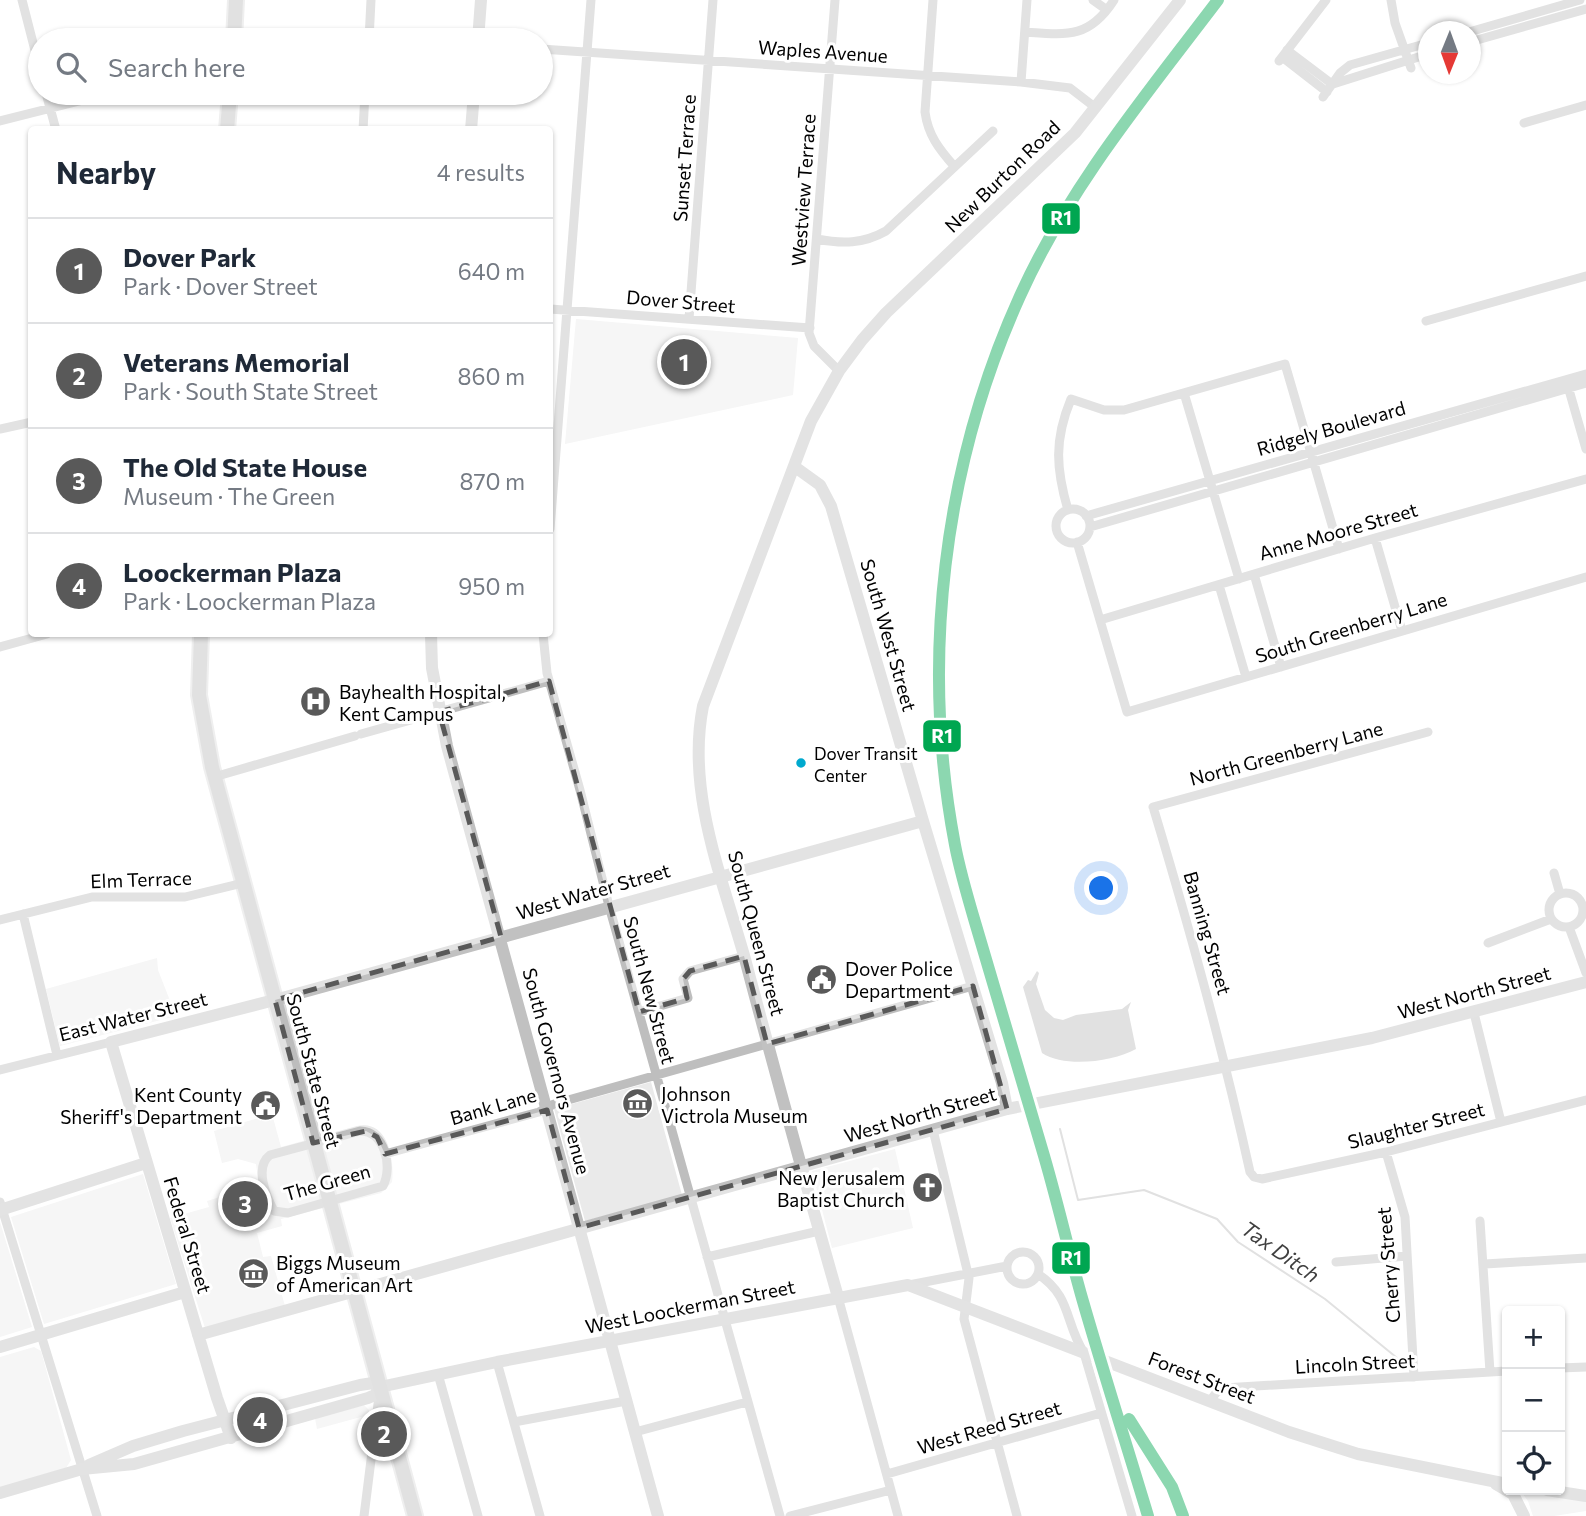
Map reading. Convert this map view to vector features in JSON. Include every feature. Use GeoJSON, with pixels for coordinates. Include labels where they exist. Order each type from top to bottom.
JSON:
{"type":"FeatureCollection","features":[{"type":"Feature","properties":{"kind":"main road"},"geometry":{"type":"LineString","coordinates":[[235,28],[236,0]]}},
{"type":"Feature","properties":{"kind":"main road"},"geometry":{"type":"LineString","coordinates":[[227,126],[229,105]]}},
{"type":"Feature","properties":{"kind":"main road","name":"South State Street"},"geometry":{"type":"LineString","coordinates":[[201,637],[200,703],[215,778],[415,1516]]}},
{"type":"Feature","properties":{"kind":"street"},"geometry":{"type":"LineString","coordinates":[[22,0],[29,28]]}},
{"type":"Feature","properties":{"kind":"street"},"geometry":{"type":"LineString","coordinates":[[370,28],[372,0]]}},
{"type":"Feature","properties":{"kind":"street"},"geometry":{"type":"LineString","coordinates":[[479,28],[481,0]]}},
{"type":"Feature","properties":{"kind":"street"},"geometry":{"type":"LineString","coordinates":[[553,492],[591,0]]}},
{"type":"Feature","properties":{"kind":"street","name":"Sunset Terrace"},"geometry":{"type":"LineString","coordinates":[[688,319],[713,0]]}},
{"type":"Feature","properties":{"kind":"street","name":"Westview Terrace"},"geometry":{"type":"LineString","coordinates":[[810,328],[835,0]]}},
{"type":"Feature","properties":{"kind":"street"},"geometry":{"type":"LineString","coordinates":[[933,0],[927,75],[927,124],[935,145],[954,166]]}},
{"type":"Feature","properties":{"kind":"street"},"geometry":{"type":"LineString","coordinates":[[1021,82],[1027,0]]}},
{"type":"Feature","properties":{"kind":"street"},"geometry":{"type":"LineString","coordinates":[[1093,0],[1107,10]]}},
{"type":"Feature","properties":{"kind":"street"},"geometry":{"type":"LineString","coordinates":[[1025,32],[1076,33],[1089,29],[1114,0]]}},
{"type":"Feature","properties":{"kind":"street","name":"New Burton Road"},"geometry":{"type":"LineString","coordinates":[[839,371],[886,313],[1049,160],[1096,108],[1180,0]]}},
{"type":"Feature","properties":{"kind":"street"},"geometry":{"type":"LineString","coordinates":[[1326,0],[1283,56],[1327,91]]}},
{"type":"Feature","properties":{"kind":"street"},"geometry":{"type":"LineString","coordinates":[[1391,0],[1409,64]]}},
{"type":"Feature","properties":{"kind":"street"},"geometry":{"type":"LineString","coordinates":[[1481,29],[1582,0],[1586,8],[1481,39]]}},
{"type":"Feature","properties":{"kind":"street"},"geometry":{"type":"LineString","coordinates":[[1327,91],[1340,73],[1350,65],[1418,46]]}},
{"type":"Feature","properties":{"kind":"street","name":"Waples Avenue"},"geometry":{"type":"LineString","coordinates":[[553,50],[1021,82],[1070,88],[1096,108]]}},
{"type":"Feature","properties":{"kind":"street"},"geometry":{"type":"LineString","coordinates":[[1327,91],[1418,60]]}},
{"type":"Feature","properties":{"kind":"street"},"geometry":{"type":"LineString","coordinates":[[49,105],[55,126]]}},
{"type":"Feature","properties":{"kind":"street"},"geometry":{"type":"LineString","coordinates":[[0,121],[62,105]]}},
{"type":"Feature","properties":{"kind":"street"},"geometry":{"type":"LineString","coordinates":[[363,126],[364,105]]}},
{"type":"Feature","properties":{"kind":"street"},"geometry":{"type":"LineString","coordinates":[[471,126],[473,105]]}},
{"type":"Feature","properties":{"kind":"street"},"geometry":{"type":"LineString","coordinates":[[1524,124],[1586,105]]}},
{"type":"Feature","properties":{"kind":"street"},"geometry":{"type":"LineString","coordinates":[[817,239],[858,243],[886,231],[993,131]]}},
{"type":"Feature","properties":{"kind":"street"},"geometry":{"type":"LineString","coordinates":[[1426,321],[1586,276]]}},
{"type":"Feature","properties":{"kind":"street","name":"Dover Street"},"geometry":{"type":"LineString","coordinates":[[553,309],[810,328]]}},
{"type":"Feature","properties":{"kind":"street"},"geometry":{"type":"LineString","coordinates":[[810,328],[814,346],[839,371]]}},
{"type":"Feature","properties":{"kind":"street"},"geometry":{"type":"LineString","coordinates":[[1068,510],[1058,455],[1060,433],[1071,399],[1104,410],[1124,410],[1285,364],[1339,548]]}},
{"type":"Feature","properties":{"kind":"street","name":"South Queen Street"},"geometry":{"type":"LineString","coordinates":[[839,371],[811,421],[715,668],[699,724],[698,759],[701,796],[721,876],[898,1516]]}},
{"type":"Feature","properties":{"kind":"street","name":"Ridgely Boulevard"},"geometry":{"type":"LineString","coordinates":[[1408,430],[1424,430],[1568,384],[1586,373]]}},
{"type":"Feature","properties":{"kind":"street","name":"Ridgely Boulevard"},"geometry":{"type":"LineString","coordinates":[[1086,516],[1211,480],[1312,457],[1568,384],[1586,383]]}},
{"type":"Feature","properties":{"kind":"street"},"geometry":{"type":"LineString","coordinates":[[1568,384],[1586,449]]}},
{"type":"Feature","properties":{"kind":"street"},"geometry":{"type":"LineString","coordinates":[[1184,393],[1238,579]]}},
{"type":"Feature","properties":{"kind":"street"},"geometry":{"type":"LineString","coordinates":[[0,429],[28,423]]}},
{"type":"Feature","properties":{"kind":"street"},"geometry":{"type":"LineString","coordinates":[[1090,527],[1214,492],[1312,457]]}},
{"type":"Feature","properties":{"kind":"street","name":"South West Street"},"geometry":{"type":"LineString","coordinates":[[795,467],[820,485],[831,506],[1002,1083],[1007,1109]]}},
{"type":"Feature","properties":{"kind":"street","name":"Anne Moore Street"},"geometry":{"type":"LineString","coordinates":[[1100,620],[1586,478]]}},
{"type":"Feature","properties":{"kind":"street"},"geometry":{"type":"LineString","coordinates":[[1068,510],[1076,510],[1086,516],[1090,527],[1087,536],[1077,542],[1063,539],[1057,530],[1058,519],[1068,510]]}},
{"type":"Feature","properties":{"kind":"street"},"geometry":{"type":"LineString","coordinates":[[1375,538],[1402,631]]}},
{"type":"Feature","properties":{"kind":"street"},"geometry":{"type":"LineString","coordinates":[[1077,542],[1100,620]]}},
{"type":"Feature","properties":{"kind":"street"},"geometry":{"type":"LineString","coordinates":[[1254,574],[1281,667]]}},
{"type":"Feature","properties":{"kind":"street","name":"South Greenberry Lane"},"geometry":{"type":"LineString","coordinates":[[1100,620],[1127,712],[1586,577]]}},
{"type":"Feature","properties":{"kind":"street"},"geometry":{"type":"LineString","coordinates":[[1219,585],[1246,677]]}},
{"type":"Feature","properties":{"kind":"street"},"geometry":{"type":"LineString","coordinates":[[0,647],[36,637]]}},
{"type":"Feature","properties":{"kind":"street","name":"South Governors Avenue"},"geometry":{"type":"LineString","coordinates":[[431,637],[432,668],[439,712],[659,1516]]}},
{"type":"Feature","properties":{"kind":"street","name":"South New Street"},"geometry":{"type":"LineString","coordinates":[[543,637],[550,681],[609,906],[780,1516]]}},
{"type":"Feature","properties":{"kind":"street"},"geometry":{"type":"LineString","coordinates":[[215,778],[550,681]]}},
{"type":"Feature","properties":{"kind":"street","name":"North Greenberry Lane"},"geometry":{"type":"LineString","coordinates":[[1153,808],[1428,732]]}},
{"type":"Feature","properties":{"kind":"street","name":"Banning Street"},"geometry":{"type":"LineString","coordinates":[[1153,808],[1199,959],[1250,1172],[1254,1177]]}},
{"type":"Feature","properties":{"kind":"street","name":"West Water Street"},"geometry":{"type":"LineString","coordinates":[[275,1000],[923,821]]}},
{"type":"Feature","properties":{"kind":"street"},"geometry":{"type":"LineString","coordinates":[[1554,873],[1560,894]]}},
{"type":"Feature","properties":{"kind":"street","name":"Elm Terrace"},"geometry":{"type":"LineString","coordinates":[[0,920],[92,897],[185,897],[243,883]]}},
{"type":"Feature","properties":{"kind":"street"},"geometry":{"type":"LineString","coordinates":[[1570,893],[1583,898],[1582,916],[1577,923],[1569,927],[1557,925],[1551,919],[1549,907],[1552,899],[1560,894],[1570,893]]}},
{"type":"Feature","properties":{"kind":"street"},"geometry":{"type":"LineString","coordinates":[[23,914],[57,1055]]}},
{"type":"Feature","properties":{"kind":"street"},"geometry":{"type":"LineString","coordinates":[[1488,943],[1551,919]]}},
{"type":"Feature","properties":{"kind":"street"},"geometry":{"type":"LineString","coordinates":[[1569,927],[1586,973]]}},
{"type":"Feature","properties":{"kind":"street"},"geometry":{"type":"LineString","coordinates":[[639,1012],[688,998],[683,979],[690,971],[744,956]]}},
{"type":"Feature","properties":{"kind":"street","name":"West North Street"},"geometry":{"type":"LineString","coordinates":[[198,1335],[1007,1109],[1372,1038],[1586,982]]}},
{"type":"Feature","properties":{"kind":"street","name":"Bank Lane"},"geometry":{"type":"LineString","coordinates":[[385,1154],[973,986]]}},
{"type":"Feature","properties":{"kind":"street","name":"East Water Street"},"geometry":{"type":"LineString","coordinates":[[0,1070],[275,1000]]}},
{"type":"Feature","properties":{"kind":"street"},"geometry":{"type":"LineString","coordinates":[[1474,1013],[1501,1122]]}},
{"type":"Feature","properties":{"kind":"street","name":"Federal Street"},"geometry":{"type":"LineString","coordinates":[[111,1042],[231,1438]]}},
{"type":"Feature","properties":{"kind":"street"},"geometry":{"type":"LineString","coordinates":[[1002,1083],[1009,1093],[1019,1097],[1098,1091]]}},
{"type":"Feature","properties":{"kind":"street","name":"Slaughter Street"},"geometry":{"type":"LineString","coordinates":[[1254,1177],[1262,1179],[1386,1152],[1586,1100]]}},
{"type":"Feature","properties":{"kind":"street"},"geometry":{"type":"LineString","coordinates":[[933,1130],[968,1273],[964,1319],[1017,1516]]}},
{"type":"Feature","properties":{"kind":"street","name":"The Green"},"geometry":{"type":"LineString","coordinates":[[366,1131],[380,1140],[385,1154],[388,1169],[383,1186],[288,1213],[278,1213],[272,1208],[261,1170],[262,1162],[270,1155],[366,1131]]}},
{"type":"Feature","properties":{"kind":"street","name":"Cherry Street"},"geometry":{"type":"LineString","coordinates":[[1386,1152],[1405,1217],[1414,1377]]}},
{"type":"Feature","properties":{"kind":"street"},"geometry":{"type":"LineString","coordinates":[[97,1516],[1,1207],[146,1163]]}},
{"type":"Feature","properties":{"kind":"street"},"geometry":{"type":"LineString","coordinates":[[1480,1221],[1485,1264],[1490,1372]]}},
{"type":"Feature","properties":{"kind":"street"},"geometry":{"type":"LineString","coordinates":[[707,1257],[819,1231]]}},
{"type":"Feature","properties":{"kind":"street"},"geometry":{"type":"LineString","coordinates":[[1024,1253],[1036,1259],[1038,1274],[1032,1281],[1021,1284],[1011,1278],[1007,1266],[1012,1257],[1024,1253]]}},
{"type":"Feature","properties":{"kind":"street"},"geometry":{"type":"LineString","coordinates":[[1336,1262],[1407,1256]]}},
{"type":"Feature","properties":{"kind":"street"},"geometry":{"type":"LineString","coordinates":[[1485,1264],[1586,1258]]}},
{"type":"Feature","properties":{"kind":"street","name":"West Loockerman Street"},"geometry":{"type":"LineString","coordinates":[[380,1387],[497,1362],[1007,1266]]}},
{"type":"Feature","properties":{"kind":"street"},"geometry":{"type":"LineString","coordinates":[[1038,1274],[1061,1294],[1074,1338],[1084,1353],[1132,1516]]}},
{"type":"Feature","properties":{"kind":"street","name":"Forest Street"},"geometry":{"type":"LineString","coordinates":[[908,1285],[1289,1432],[1359,1454],[1502,1483]]}},
{"type":"Feature","properties":{"kind":"street"},"geometry":{"type":"LineString","coordinates":[[0,1347],[185,1293]]}},
{"type":"Feature","properties":{"kind":"street"},"geometry":{"type":"LineString","coordinates":[[497,1362],[540,1516]]}},
{"type":"Feature","properties":{"kind":"street"},"geometry":{"type":"LineString","coordinates":[[1565,1368],[1586,1367]]}},
{"type":"Feature","properties":{"kind":"street","name":"Lincoln Street"},"geometry":{"type":"LineString","coordinates":[[1210,1401],[1224,1388],[1502,1371]]}},
{"type":"Feature","properties":{"kind":"street"},"geometry":{"type":"LineString","coordinates":[[438,1374],[478,1516]]}},
{"type":"Feature","properties":{"kind":"street"},"geometry":{"type":"LineString","coordinates":[[0,1493],[82,1469],[133,1446],[226,1419],[360,1385],[373,1383],[380,1387]]}},
{"type":"Feature","properties":{"kind":"street"},"geometry":{"type":"LineString","coordinates":[[82,1469],[134,1464],[231,1438],[368,1398],[375,1395],[380,1387]]}},
{"type":"Feature","properties":{"kind":"street"},"geometry":{"type":"LineString","coordinates":[[364,1516],[380,1387]]}},
{"type":"Feature","properties":{"kind":"street"},"geometry":{"type":"LineString","coordinates":[[514,1422],[626,1401]]}},
{"type":"Feature","properties":{"kind":"street"},"geometry":{"type":"LineString","coordinates":[[635,1432],[747,1402]]}},
{"type":"Feature","properties":{"kind":"street","name":"West Reed Street"},"geometry":{"type":"LineString","coordinates":[[887,1474],[1101,1413]]}},
{"type":"Feature","properties":{"kind":"street"},"geometry":{"type":"LineString","coordinates":[[159,1457],[166,1443],[183,1431]]}},
{"type":"Feature","properties":{"kind":"street"},"geometry":{"type":"LineString","coordinates":[[371,1458],[376,1450],[395,1444]]}},
{"type":"Feature","properties":{"kind":"street","name":"Forest Street"},"geometry":{"type":"LineString","coordinates":[[1489,1481],[1513,1494],[1524,1516]]}},
{"type":"Feature","properties":{"kind":"street"},"geometry":{"type":"LineString","coordinates":[[790,1516],[891,1490]]}},
{"type":"Feature","properties":{"kind":"street"},"geometry":{"type":"LineString","coordinates":[[1565,1493],[1586,1496]]}},
{"type":"Feature","properties":{"kind":"highlighted area"},"geometry":{"type":"Polygon","coordinates":[[[549,681],[639,1012],[687,998],[683,979],[690,971],[744,956],[767,1044],[973,986],[1007,1109],[579,1228],[547,1110],[385,1154],[377,1137],[366,1131],[313,1143],[275,1000],[501,937],[439,712],[549,681]]]}},
{"type":"Feature","properties":{"kind":"shaded area"},"geometry":{"type":"Polygon","coordinates":[[[576,319],[798,338],[793,395],[565,444],[576,319]]]}},
{"type":"Feature","properties":{"kind":"shaded area"},"geometry":{"type":"Polygon","coordinates":[[[157,958],[158,970],[176,1016],[60,1046],[46,989],[157,958]]]}},
{"type":"Feature","properties":{"kind":"shaded area"},"geometry":{"type":"Polygon","coordinates":[[[1037,971],[1039,973],[1036,984],[1045,1010],[1054,1018],[1063,1020],[1076,1015],[1122,1009],[1131,1002],[1128,1010],[1136,1049],[1126,1054],[1089,1062],[1063,1061],[1042,1053],[1023,987],[1037,971]]]}},
{"type":"Feature","properties":{"kind":"shaded area"},"geometry":{"type":"Polygon","coordinates":[[[651,1082],[682,1195],[585,1221],[554,1109],[651,1082]]]}},
{"type":"Feature","properties":{"kind":"shaded area"},"geometry":{"type":"Polygon","coordinates":[[[272,1114],[281,1147],[357,1126],[376,1128],[387,1142],[390,1152],[392,1182],[381,1193],[281,1219],[282,1226],[257,1233],[263,1257],[271,1256],[285,1306],[205,1328],[170,1218],[209,1207],[207,1201],[259,1185],[256,1164],[238,1159],[222,1163],[214,1131],[272,1114]]]}},
{"type":"Feature","properties":{"kind":"shaded area"},"geometry":{"type":"Polygon","coordinates":[[[895,1149],[913,1228],[832,1248],[812,1171],[895,1149]]]}},
{"type":"Feature","properties":{"kind":"shaded area"},"geometry":{"type":"Polygon","coordinates":[[[143,1174],[176,1284],[44,1324],[11,1217],[143,1174]]]}},
{"type":"Feature","properties":{"kind":"shaded area"},"geometry":{"type":"Polygon","coordinates":[[[0,1222],[32,1327],[0,1337],[0,1222]]]}},
{"type":"Feature","properties":{"kind":"shaded area"},"geometry":{"type":"Polygon","coordinates":[[[34,1347],[41,1351],[71,1460],[66,1468],[0,1488],[0,1357],[34,1347]]]}},
{"type":"Feature","properties":{"kind":"shaded area"},"geometry":{"type":"Polygon","coordinates":[[[364,1405],[369,1410],[368,1415],[317,1429],[315,1418],[364,1405]]]}},
{"type":"Feature","properties":{"kind":"shaded area"},"geometry":{"type":"Polygon","coordinates":[[[1524,1495],[1553,1495],[1586,1500],[1586,1511],[1533,1516],[1524,1495]]]}},
{"type":"Feature","properties":{"kind":"waterway","name":"Tax Ditch"},"geometry":{"type":"LineString","coordinates":[[1060,1129],[1078,1200],[1144,1190],[1217,1219],[1238,1242],[1325,1299],[1402,1362]]}},
{"type":"Feature","properties":{"kind":"transit line","name":"R1"},"geometry":{"type":"LineString","coordinates":[[1148,1516],[1082,1298],[960,869],[945,776],[940,706],[940,635],[956,496],[972,428],[994,361],[1020,296],[1061,217],[1085,179],[1218,0]]}},
{"type":"Feature","properties":{"kind":"transit line","name":"R1"},"geometry":{"type":"LineString","coordinates":[[1129,1419],[1172,1487],[1183,1516]]}},
{"type":"Feature","properties":{"kind":"place","name":"Dover Park"},"geometry":{"type":"Point","coordinates":[684,362]}},
{"type":"Feature","properties":{"kind":"place","name":"Bayhealth Hospital, Kent Campus"},"geometry":{"type":"Point","coordinates":[316,702]}},
{"type":"Feature","properties":{"kind":"place","name":"Dover Transit Center"},"geometry":{"type":"Point","coordinates":[801,763]}},
{"type":"Feature","properties":{"kind":"place","name":"Dover Police Department"},"geometry":{"type":"Point","coordinates":[822,979]}},
{"type":"Feature","properties":{"kind":"place","name":"Johnson Victrola Museum"},"geometry":{"type":"Point","coordinates":[638,1104]}},
{"type":"Feature","properties":{"kind":"place","name":"Kent County Sheriff's Department"},"geometry":{"type":"Point","coordinates":[265,1105]}},
{"type":"Feature","properties":{"kind":"place","name":"New Jerusalem Baptist Church"},"geometry":{"type":"Point","coordinates":[928,1188]}},
{"type":"Feature","properties":{"kind":"place","name":"The Old State House"},"geometry":{"type":"Point","coordinates":[245,1204]}},
{"type":"Feature","properties":{"kind":"place","name":"Biggs Museum of American Art"},"geometry":{"type":"Point","coordinates":[253,1273]}},
{"type":"Feature","properties":{"kind":"place","name":"Loockerman Plaza"},"geometry":{"type":"Point","coordinates":[260,1420]}},
{"type":"Feature","properties":{"kind":"place","name":"Veterans Memorial"},"geometry":{"type":"Point","coordinates":[384,1434]}}]}
